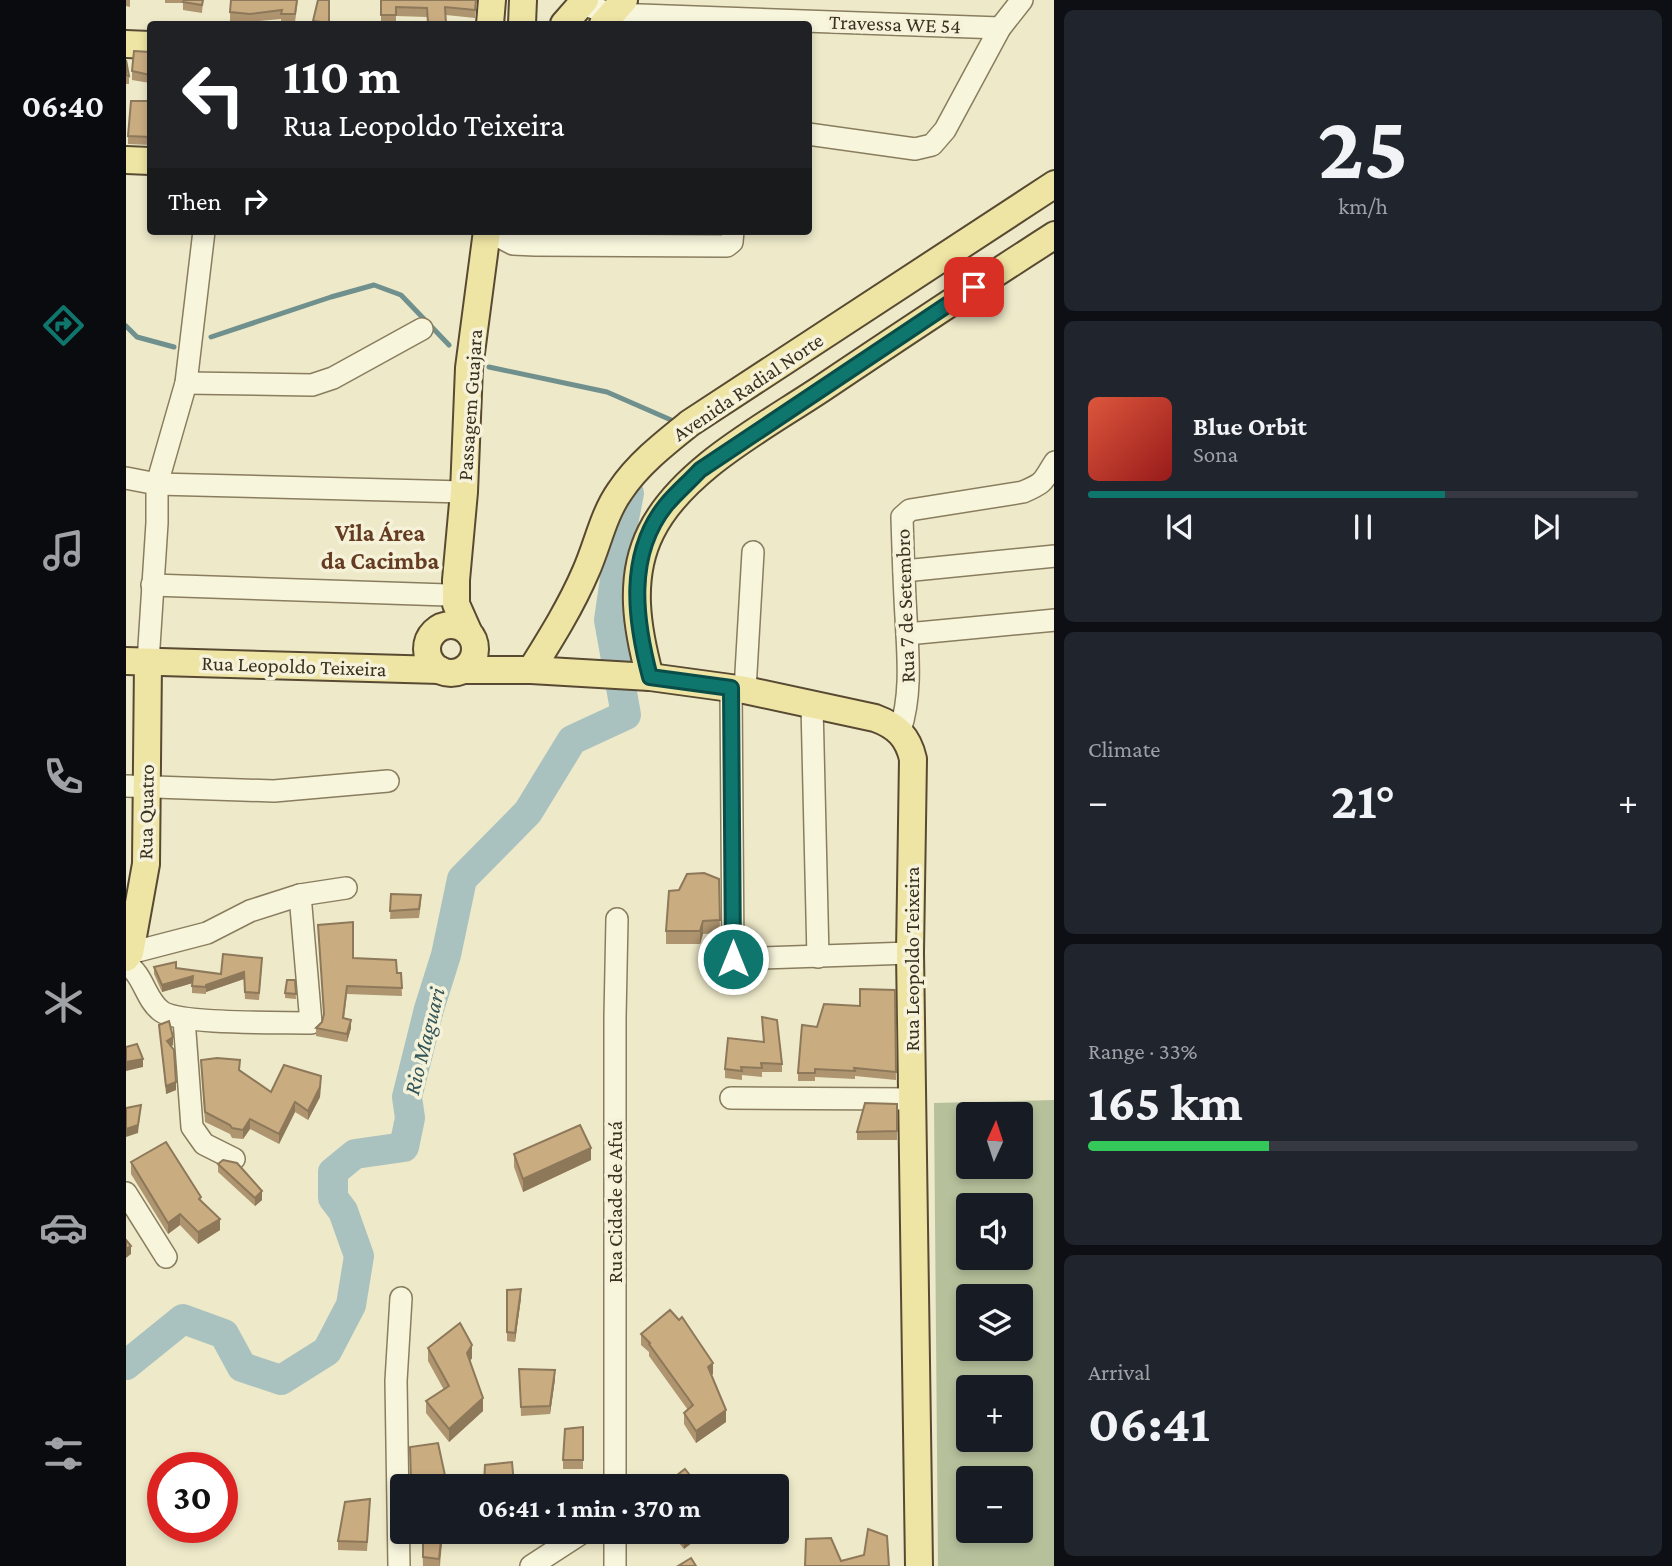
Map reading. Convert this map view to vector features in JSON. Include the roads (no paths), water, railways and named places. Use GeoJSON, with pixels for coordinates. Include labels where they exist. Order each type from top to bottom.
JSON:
{"type":"FeatureCollection","features":[{"type":"Feature","properties":{"kind":"main road"},"geometry":{"type":"LineString","coordinates":[[490,21],[492,0]]}},
{"type":"Feature","properties":{"kind":"main road"},"geometry":{"type":"LineString","coordinates":[[522,21],[523,0]]}},
{"type":"Feature","properties":{"kind":"main road"},"geometry":{"type":"LineString","coordinates":[[567,21],[583,2]]}},
{"type":"Feature","properties":{"kind":"main road"},"geometry":{"type":"LineString","coordinates":[[126,44],[147,45]]}},
{"type":"Feature","properties":{"kind":"main road"},"geometry":{"type":"LineString","coordinates":[[126,160],[147,161]]}},
{"type":"Feature","properties":{"kind":"main road","name":"Avenida Radial Norte"},"geometry":{"type":"LineString","coordinates":[[531,670],[576,593],[613,501],[634,473],[663,444],[690,423],[1054,184]]}},
{"type":"Feature","properties":{"kind":"main road","name":"Passagem Guajara"},"geometry":{"type":"LineString","coordinates":[[439,628],[452,588],[464,492],[469,368],[486,235]]}},
{"type":"Feature","properties":{"kind":"main road","name":"Avenida Radial Norte"},"geometry":{"type":"LineString","coordinates":[[643,677],[636,603],[638,571],[649,534],[665,506],[700,470],[1054,235]]}},
{"type":"Feature","properties":{"kind":"main road","name":"Passagem Guajara"},"geometry":{"type":"LineString","coordinates":[[452,588],[456,604],[471,636]]}},
{"type":"Feature","properties":{"kind":"main road"},"geometry":{"type":"LineString","coordinates":[[454,625],[471,636],[475,653],[473,660],[452,670],[430,660],[427,646],[429,639],[439,628],[454,625]]}},
{"type":"Feature","properties":{"kind":"main road","name":"Rua Leopoldo Teixeira"},"geometry":{"type":"LineString","coordinates":[[471,636],[531,670]]}},
{"type":"Feature","properties":{"kind":"main road","name":"Rua Leopoldo Teixeira"},"geometry":{"type":"LineString","coordinates":[[137,662],[531,670],[643,677],[738,689],[875,718],[900,731],[909,745],[913,760],[910,953],[919,1566]]}},
{"type":"Feature","properties":{"kind":"main road","name":"Rua Quatro"},"geometry":{"type":"LineString","coordinates":[[127,958],[132,907],[146,864],[136,787],[137,662]]}},
{"type":"Feature","properties":{"kind":"street"},"geometry":{"type":"LineString","coordinates":[[812,135],[915,149],[932,145],[945,130],[1000,28],[1022,0]]}},
{"type":"Feature","properties":{"kind":"street","name":"Travessa WE 54"},"geometry":{"type":"LineString","coordinates":[[583,2],[613,13],[1000,28]]}},
{"type":"Feature","properties":{"kind":"street"},"geometry":{"type":"LineString","coordinates":[[137,662],[152,585],[157,484],[186,383],[204,235]]}},
{"type":"Feature","properties":{"kind":"street"},"geometry":{"type":"LineString","coordinates":[[495,235],[513,244],[704,246],[727,246],[732,242],[733,235]]}},
{"type":"Feature","properties":{"kind":"street"},"geometry":{"type":"LineString","coordinates":[[186,383],[312,385],[333,378],[422,329]]}},
{"type":"Feature","properties":{"kind":"street","name":"Rua 7 de Setembro"},"geometry":{"type":"LineString","coordinates":[[900,731],[909,692],[902,517],[904,513],[1023,492],[1046,479],[1052,465]]}},
{"type":"Feature","properties":{"kind":"street"},"geometry":{"type":"LineString","coordinates":[[126,478],[157,484],[464,492]]}},
{"type":"Feature","properties":{"kind":"street"},"geometry":{"type":"LineString","coordinates":[[753,552],[738,689],[733,959],[910,953]]}},
{"type":"Feature","properties":{"kind":"street"},"geometry":{"type":"LineString","coordinates":[[904,571],[1054,556]]}},
{"type":"Feature","properties":{"kind":"street"},"geometry":{"type":"LineString","coordinates":[[152,585],[452,588]]}},
{"type":"Feature","properties":{"kind":"street"},"geometry":{"type":"LineString","coordinates":[[906,634],[1054,620]]}},
{"type":"Feature","properties":{"kind":"street"},"geometry":{"type":"LineString","coordinates":[[812,705],[818,957]]}},
{"type":"Feature","properties":{"kind":"street"},"geometry":{"type":"LineString","coordinates":[[136,787],[275,791],[388,781]]}},
{"type":"Feature","properties":{"kind":"street"},"geometry":{"type":"LineString","coordinates":[[300,895],[311,1023],[184,1019],[161,1011],[127,958],[207,933],[250,911],[300,895],[346,888]]}},
{"type":"Feature","properties":{"kind":"street","name":"Rua Cidade de Afuá"},"geometry":{"type":"LineString","coordinates":[[615,1474],[615,1017],[618,919]]}},
{"type":"Feature","properties":{"kind":"street"},"geometry":{"type":"LineString","coordinates":[[184,1019],[192,1127],[204,1144],[234,1159]]}},
{"type":"Feature","properties":{"kind":"street"},"geometry":{"type":"LineString","coordinates":[[731,1098],[912,1099]]}},
{"type":"Feature","properties":{"kind":"street"},"geometry":{"type":"LineString","coordinates":[[126,1193],[166,1257]]}},
{"type":"Feature","properties":{"kind":"street"},"geometry":{"type":"LineString","coordinates":[[399,1566],[396,1381],[401,1298]]}},
{"type":"Feature","properties":{"kind":"street"},"geometry":{"type":"LineString","coordinates":[[531,1566],[565,1544]]}},
{"type":"Feature","properties":{"kind":"street"},"geometry":{"type":"LineString","coordinates":[[615,1544],[615,1566]]}},
{"type":"Feature","properties":{"kind":"waterway"},"geometry":{"type":"LineString","coordinates":[[211,337],[374,285],[401,295],[449,345]]}},
{"type":"Feature","properties":{"kind":"waterway"},"geometry":{"type":"LineString","coordinates":[[126,326],[137,337],[174,347]]}},
{"type":"Feature","properties":{"kind":"waterway"},"geometry":{"type":"LineString","coordinates":[[489,367],[607,392],[678,423]]}},
{"type":"Feature","properties":{"kind":"waterway","name":"Rio Maguari"},"geometry":{"type":"LineString","coordinates":[[126,1365],[183,1319],[224,1334],[242,1367],[281,1380],[327,1351],[351,1305],[359,1256],[343,1211],[333,1198],[333,1172],[355,1154],[404,1147],[410,1118],[407,1097],[446,955],[462,879],[528,812],[572,740],[626,715],[609,620],[629,493]]}},
{"type":"Feature","properties":{"kind":"district","name":"Vila Área da Cacimba"},"geometry":{"type":"Point","coordinates":[380,546]}}]}
